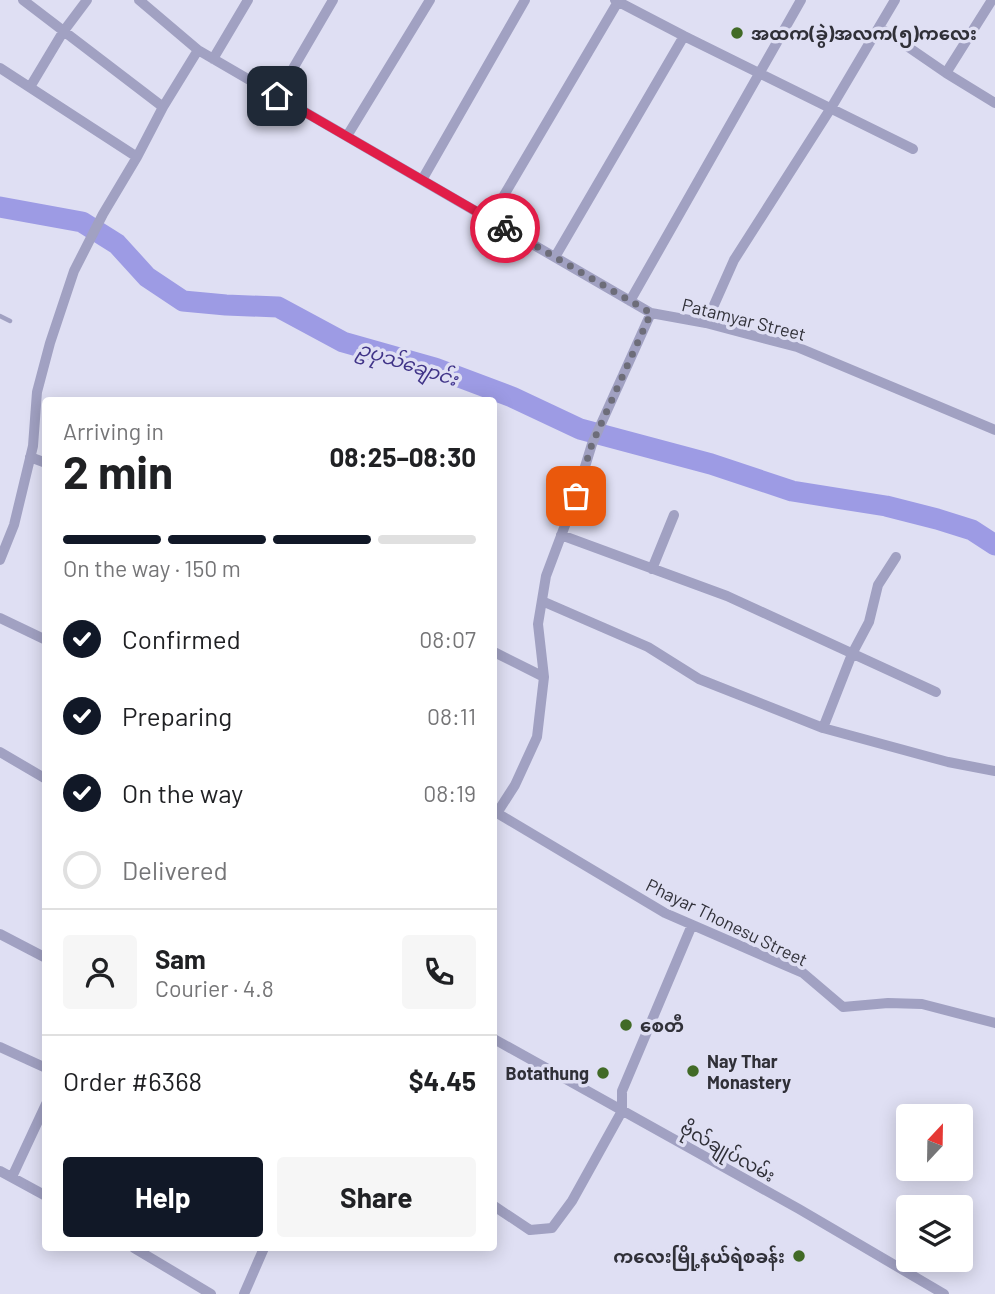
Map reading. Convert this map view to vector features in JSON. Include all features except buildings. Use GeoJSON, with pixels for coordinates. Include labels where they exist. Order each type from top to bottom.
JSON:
{"type":"FeatureCollection","features":[{"type":"Feature","properties":{"kind":"street"},"geometry":{"type":"LineString","coordinates":[[23,0],[163,107]]}},
{"type":"Feature","properties":{"kind":"street"},"geometry":{"type":"LineString","coordinates":[[30,87],[86,0]]}},
{"type":"Feature","properties":{"kind":"street","name":"Patamyar Street"},"geometry":{"type":"LineString","coordinates":[[139,0],[198,50],[651,313],[706,323],[797,347],[995,430]]}},
{"type":"Feature","properties":{"kind":"street"},"geometry":{"type":"LineString","coordinates":[[214,59],[248,0]]}},
{"type":"Feature","properties":{"kind":"street"},"geometry":{"type":"LineString","coordinates":[[277,96],[333,0]]}},
{"type":"Feature","properties":{"kind":"street"},"geometry":{"type":"LineString","coordinates":[[347,136],[430,0]]}},
{"type":"Feature","properties":{"kind":"street"},"geometry":{"type":"LineString","coordinates":[[422,180],[525,0]]}},
{"type":"Feature","properties":{"kind":"street"},"geometry":{"type":"LineString","coordinates":[[490,219],[617,0],[913,149]]}},
{"type":"Feature","properties":{"kind":"street"},"geometry":{"type":"LineString","coordinates":[[630,301],[801,0]]}},
{"type":"Feature","properties":{"kind":"street"},"geometry":{"type":"LineString","coordinates":[[706,323],[734,260],[831,108],[895,0]]}},
{"type":"Feature","properties":{"kind":"street"},"geometry":{"type":"LineString","coordinates":[[946,73],[992,0]]}},
{"type":"Feature","properties":{"kind":"street"},"geometry":{"type":"LineString","coordinates":[[879,27],[995,103]]}},
{"type":"Feature","properties":{"kind":"street"},"geometry":{"type":"LineString","coordinates":[[555,257],[684,36]]}},
{"type":"Feature","properties":{"kind":"street"},"geometry":{"type":"LineString","coordinates":[[0,560],[14,525],[33,446],[37,392],[74,271],[163,107],[198,50]]}},
{"type":"Feature","properties":{"kind":"street"},"geometry":{"type":"LineString","coordinates":[[0,68],[137,157]]}},
{"type":"Feature","properties":{"kind":"street"},"geometry":{"type":"LineString","coordinates":[[497,810],[514,785],[537,737],[544,677],[538,624],[546,576],[592,444],[651,313]]}},
{"type":"Feature","properties":{"kind":"street"},"geometry":{"type":"LineString","coordinates":[[30,457],[42,462]]}},
{"type":"Feature","properties":{"kind":"street"},"geometry":{"type":"LineString","coordinates":[[652,569],[674,515]]}},
{"type":"Feature","properties":{"kind":"street"},"geometry":{"type":"LineString","coordinates":[[561,535],[727,596],[936,692]]}},
{"type":"Feature","properties":{"kind":"street"},"geometry":{"type":"LineString","coordinates":[[823,728],[852,654],[869,622],[878,585],[896,557]]}},
{"type":"Feature","properties":{"kind":"street"},"geometry":{"type":"LineString","coordinates":[[542,601],[648,647],[699,679],[823,728],[948,762],[995,771]]}},
{"type":"Feature","properties":{"kind":"street"},"geometry":{"type":"LineString","coordinates":[[0,618],[42,637]]}},
{"type":"Feature","properties":{"kind":"street"},"geometry":{"type":"LineString","coordinates":[[497,654],[544,677]]}},
{"type":"Feature","properties":{"kind":"street"},"geometry":{"type":"LineString","coordinates":[[0,752],[42,777]]}},
{"type":"Feature","properties":{"kind":"street","name":"Phayar Thonesu Street"},"geometry":{"type":"LineString","coordinates":[[497,814],[665,913],[803,973],[843,1007],[888,1003],[922,1004],[995,1023]]}},
{"type":"Feature","properties":{"kind":"street"},"geometry":{"type":"LineString","coordinates":[[497,1208],[530,1230],[552,1228],[572,1201],[622,1111],[622,1091],[692,925]]}},
{"type":"Feature","properties":{"kind":"street"},"geometry":{"type":"LineString","coordinates":[[0,934],[42,956]]}},
{"type":"Feature","properties":{"kind":"street","name":"ဗိုလ်ချုပ်လမ်း"},"geometry":{"type":"LineString","coordinates":[[497,1041],[799,1209],[944,1294]]}},
{"type":"Feature","properties":{"kind":"street"},"geometry":{"type":"LineString","coordinates":[[0,1047],[42,1066]]}},
{"type":"Feature","properties":{"kind":"street"},"geometry":{"type":"LineString","coordinates":[[12,1177],[42,1113]]}},
{"type":"Feature","properties":{"kind":"street"},"geometry":{"type":"LineString","coordinates":[[0,1171],[42,1194]]}},
{"type":"Feature","properties":{"kind":"street"},"geometry":{"type":"LineString","coordinates":[[139,1251],[211,1294]]}},
{"type":"Feature","properties":{"kind":"street"},"geometry":{"type":"LineString","coordinates":[[244,1294],[263,1251]]}},
{"type":"Feature","properties":{"kind":"lane"},"geometry":{"type":"LineString","coordinates":[[0,316],[10,321]]}},
{"type":"Feature","properties":{"kind":"waterway","name":"ဥပုသ်ချောင်း"},"geometry":{"type":"LineString","coordinates":[[0,207],[82,222],[117,244],[147,277],[183,301],[278,307],[343,342],[435,368],[512,397],[580,429],[711,464],[792,491],[886,506],[937,519],[972,530],[995,545]]}},
{"type":"Feature","properties":{"kind":"way so far"},"geometry":{"type":"LineString","coordinates":[[505,228],[651,313],[592,444],[576,496]]}},
{"type":"Feature","properties":{"kind":"place","name":"အထက(ခွဲ)အလက(၅)ကလေး"},"geometry":{"type":"Point","coordinates":[737,33]}},
{"type":"Feature","properties":{"kind":"place","name":"စေတီ"},"geometry":{"type":"Point","coordinates":[626,1025]}},
{"type":"Feature","properties":{"kind":"place","name":"Nay Thar Monastery"},"geometry":{"type":"Point","coordinates":[693,1071]}},
{"type":"Feature","properties":{"kind":"place","name":"Botathung"},"geometry":{"type":"Point","coordinates":[603,1073]}},
{"type":"Feature","properties":{"kind":"place","name":"ကလေးမြို့နယ်ရဲစခန်း"},"geometry":{"type":"Point","coordinates":[799,1256]}},
{"type":"Feature","properties":{"kind":"route"},"geometry":{"type":"LineString","coordinates":[[277,96],[505,228]]}}]}
